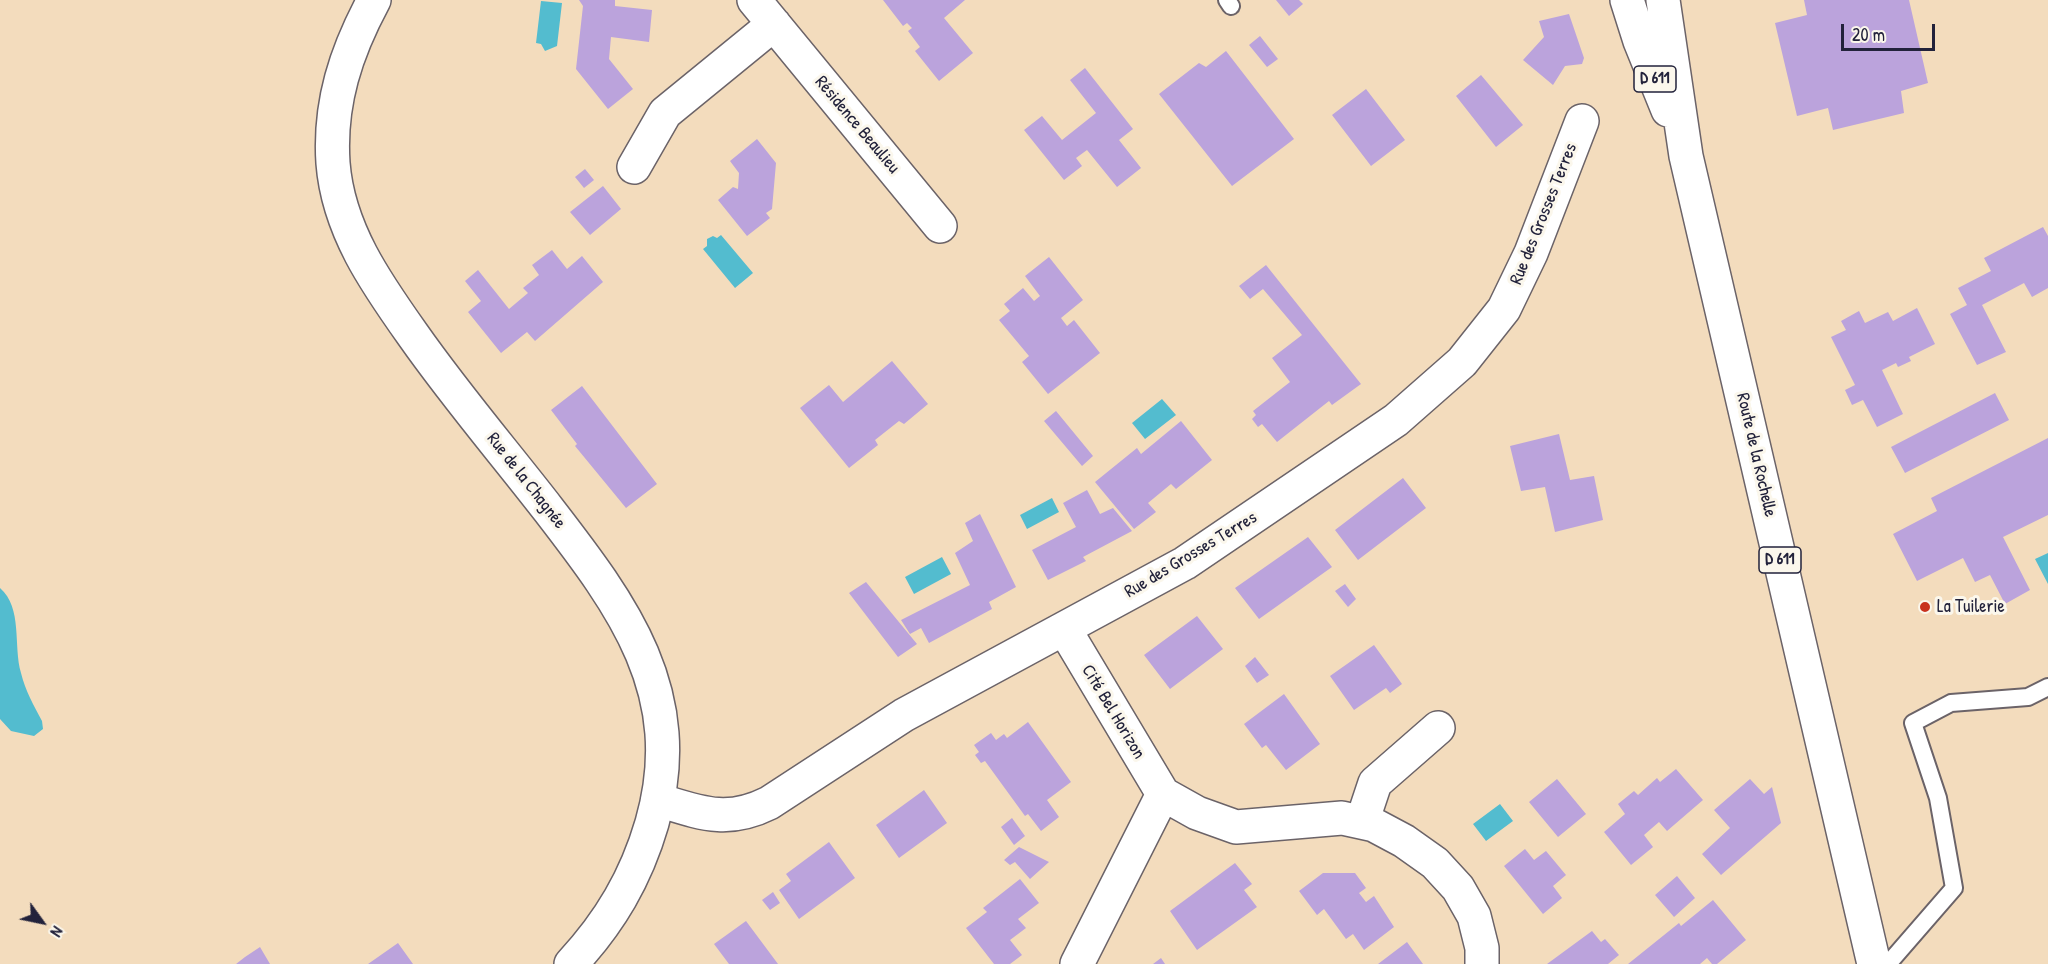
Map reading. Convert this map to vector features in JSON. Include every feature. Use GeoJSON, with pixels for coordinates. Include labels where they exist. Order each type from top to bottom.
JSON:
{"type":"FeatureCollection","features":[{"type":"Feature","properties":{"kind":"street","name":"Rue de la Chagnée"},"geometry":{"type":"LineString","coordinates":[[374,0],[353,38],[340,78],[333,117],[333,164],[347,222],[361,257],[435,366],[602,579],[624,614],[654,686],[662,746],[658,800],[636,872],[612,915],[571,964]]}},
{"type":"Feature","properties":{"kind":"street","name":"Route de la Rochelle"},"geometry":{"type":"LineString","coordinates":[[1627,0],[1640,41],[1686,156]]}},
{"type":"Feature","properties":{"kind":"street","name":"Route de la Rochelle"},"geometry":{"type":"LineString","coordinates":[[1663,0],[1686,156],[1874,964]]}},
{"type":"Feature","properties":{"kind":"street","name":"Résidence Beaulieu"},"geometry":{"type":"LineString","coordinates":[[634,167],[665,113],[764,12],[940,226]]}},
{"type":"Feature","properties":{"kind":"street","name":"Rue des Grosses Terres"},"geometry":{"type":"LineString","coordinates":[[658,800],[725,817],[749,813],[769,803],[904,715],[1065,630],[1185,563],[1396,420],[1462,362],[1504,309],[1532,253],[1581,120]]}},
{"type":"Feature","properties":{"kind":"street","name":"Cité Bel Horizon"},"geometry":{"type":"LineString","coordinates":[[1065,630],[1162,794]]}},
{"type":"Feature","properties":{"kind":"street"},"geometry":{"type":"LineString","coordinates":[[1362,822],[1375,783],[1438,728]]}},
{"type":"Feature","properties":{"kind":"street"},"geometry":{"type":"LineString","coordinates":[[1077,964],[1162,794],[1197,813],[1236,826],[1342,818],[1374,825],[1404,841],[1435,863],[1458,888],[1474,916],[1482,948],[1482,964]]}},
{"type":"Feature","properties":{"kind":"lane"},"geometry":{"type":"LineString","coordinates":[[1888,964],[1954,888],[1938,798],[1913,723],[1951,703],[2028,698],[2048,687]]}},
{"type":"Feature","properties":{"kind":"water"},"geometry":{"type":"Polygon","coordinates":[[[541,1],[562,3],[557,46],[545,51],[541,44],[536,43],[541,1]]]}},
{"type":"Feature","properties":{"kind":"water"},"geometry":{"type":"Polygon","coordinates":[[[721,235],[753,273],[735,288],[703,249],[707,246],[707,239],[721,235]]]}},
{"type":"Feature","properties":{"kind":"water"},"geometry":{"type":"Polygon","coordinates":[[[1162,399],[1176,415],[1145,439],[1132,423],[1162,399]]]}},
{"type":"Feature","properties":{"kind":"water"},"geometry":{"type":"Polygon","coordinates":[[[1052,498],[1059,512],[1027,529],[1020,515],[1052,498]]]}},
{"type":"Feature","properties":{"kind":"water"},"geometry":{"type":"Polygon","coordinates":[[[2048,553],[2048,584],[2035,559],[2048,553]]]}},
{"type":"Feature","properties":{"kind":"water"},"geometry":{"type":"Polygon","coordinates":[[[942,557],[951,574],[914,594],[905,577],[942,557]]]}},
{"type":"Feature","properties":{"kind":"water"},"geometry":{"type":"Polygon","coordinates":[[[0,588],[12,606],[21,673],[27,692],[42,721],[43,729],[34,736],[11,731],[0,719],[0,588]]]}},
{"type":"Feature","properties":{"kind":"water"},"geometry":{"type":"Polygon","coordinates":[[[1500,804],[1513,821],[1486,841],[1473,824],[1500,804]]]}},
{"type":"Feature","properties":{"kind":"building"},"geometry":{"type":"Polygon","coordinates":[[[579,0],[615,0],[615,6],[652,10],[649,42],[611,37],[609,59],[633,89],[608,109],[576,69],[583,6],[579,0]]]}},
{"type":"Feature","properties":{"kind":"building"},"geometry":{"type":"Polygon","coordinates":[[[883,0],[965,0],[944,18],[973,53],[939,81],[915,51],[920,47],[908,31],[912,28],[907,23],[903,26],[883,0]]]}},
{"type":"Feature","properties":{"kind":"building"},"geometry":{"type":"Polygon","coordinates":[[[1276,0],[1299,0],[1303,4],[1289,16],[1276,0]]]}},
{"type":"Feature","properties":{"kind":"building"},"geometry":{"type":"Polygon","coordinates":[[[1804,0],[1909,0],[1928,83],[1901,91],[1904,113],[1833,130],[1828,108],[1797,116],[1775,23],[1807,15],[1804,0]]]}},
{"type":"Feature","properties":{"kind":"building"},"geometry":{"type":"Polygon","coordinates":[[[1569,14],[1584,58],[1582,64],[1565,66],[1553,85],[1523,60],[1544,37],[1539,21],[1569,14]]]}},
{"type":"Feature","properties":{"kind":"building"},"geometry":{"type":"Polygon","coordinates":[[[1260,36],[1278,59],[1267,67],[1249,45],[1260,36]]]}},
{"type":"Feature","properties":{"kind":"building"},"geometry":{"type":"Polygon","coordinates":[[[1226,51],[1294,139],[1232,186],[1159,94],[1199,63],[1206,67],[1226,51]]]}},
{"type":"Feature","properties":{"kind":"building"},"geometry":{"type":"Polygon","coordinates":[[[1085,68],[1133,129],[1119,140],[1141,168],[1117,187],[1087,150],[1076,158],[1082,166],[1064,180],[1024,130],[1042,116],[1062,140],[1096,113],[1070,80],[1085,68]]]}},
{"type":"Feature","properties":{"kind":"building"},"geometry":{"type":"Polygon","coordinates":[[[1481,75],[1523,125],[1496,147],[1456,96],[1481,75]]]}},
{"type":"Feature","properties":{"kind":"building"},"geometry":{"type":"Polygon","coordinates":[[[1366,89],[1405,140],[1371,166],[1332,115],[1366,89]]]}},
{"type":"Feature","properties":{"kind":"building"},"geometry":{"type":"Polygon","coordinates":[[[757,139],[776,163],[772,209],[766,213],[770,218],[747,236],[718,200],[733,187],[738,189],[739,173],[730,161],[757,139]]]}},
{"type":"Feature","properties":{"kind":"building"},"geometry":{"type":"Polygon","coordinates":[[[585,169],[594,180],[584,188],[575,177],[585,169]]]}},
{"type":"Feature","properties":{"kind":"building"},"geometry":{"type":"Polygon","coordinates":[[[603,186],[621,209],[590,235],[570,212],[603,186]]]}},
{"type":"Feature","properties":{"kind":"building"},"geometry":{"type":"Polygon","coordinates":[[[2043,227],[2048,236],[2048,288],[2032,297],[2024,283],[1982,305],[2006,352],[1977,365],[1950,314],[1967,305],[1958,288],[1991,271],[1984,258],[2043,227]]]}},
{"type":"Feature","properties":{"kind":"building"},"geometry":{"type":"Polygon","coordinates":[[[552,250],[567,269],[582,256],[603,282],[535,341],[527,332],[501,353],[468,312],[481,301],[465,281],[478,270],[509,309],[528,293],[523,288],[539,275],[532,265],[552,250]]]}},
{"type":"Feature","properties":{"kind":"building"},"geometry":{"type":"Polygon","coordinates":[[[1049,257],[1083,300],[1061,318],[1067,326],[1074,320],[1100,353],[1048,394],[1022,362],[1029,356],[999,320],[1010,311],[1004,304],[1023,288],[1034,301],[1040,296],[1025,276],[1049,257]]]}},
{"type":"Feature","properties":{"kind":"building"},"geometry":{"type":"Polygon","coordinates":[[[1266,265],[1361,384],[1332,405],[1329,401],[1277,442],[1262,424],[1258,427],[1252,419],[1256,415],[1253,411],[1290,382],[1272,358],[1302,335],[1263,289],[1250,299],[1239,286],[1266,265]]]}},
{"type":"Feature","properties":{"kind":"building"},"geometry":{"type":"Polygon","coordinates":[[[1917,308],[1935,344],[1909,357],[1911,361],[1898,367],[1896,363],[1882,370],[1903,414],[1877,427],[1863,400],[1852,405],[1845,390],[1855,385],[1831,337],[1846,330],[1841,321],[1859,311],[1865,323],[1888,312],[1893,321],[1917,308]]]}},
{"type":"Feature","properties":{"kind":"building"},"geometry":{"type":"Polygon","coordinates":[[[892,361],[928,404],[904,424],[899,421],[875,440],[878,445],[849,468],[800,408],[829,385],[843,402],[892,361]]]}},
{"type":"Feature","properties":{"kind":"building"},"geometry":{"type":"Polygon","coordinates":[[[582,386],[657,484],[626,508],[575,446],[577,444],[551,410],[582,386]]]}},
{"type":"Feature","properties":{"kind":"building"},"geometry":{"type":"Polygon","coordinates":[[[1995,393],[2009,420],[1905,473],[1891,447],[1995,393]]]}},
{"type":"Feature","properties":{"kind":"building"},"geometry":{"type":"Polygon","coordinates":[[[1056,411],[1093,456],[1082,466],[1044,421],[1056,411]]]}},
{"type":"Feature","properties":{"kind":"building"},"geometry":{"type":"Polygon","coordinates":[[[1181,421],[1212,460],[1176,489],[1171,484],[1148,503],[1156,512],[1134,529],[1095,482],[1137,448],[1141,454],[1181,421]]]}},
{"type":"Feature","properties":{"kind":"building"},"geometry":{"type":"Polygon","coordinates":[[[1559,434],[1570,480],[1594,476],[1603,520],[1555,532],[1545,487],[1521,491],[1510,446],[1559,434]]]}},
{"type":"Feature","properties":{"kind":"building"},"geometry":{"type":"Polygon","coordinates":[[[2048,438],[2048,515],[2003,537],[2030,590],[2005,604],[1990,575],[1975,582],[1963,558],[1917,581],[1893,534],[1937,511],[1931,498],[2048,438]]]}},
{"type":"Feature","properties":{"kind":"building"},"geometry":{"type":"Polygon","coordinates":[[[1403,478],[1426,508],[1358,560],[1335,530],[1403,478]]]}},
{"type":"Feature","properties":{"kind":"building"},"geometry":{"type":"Polygon","coordinates":[[[1087,490],[1100,514],[1113,508],[1132,531],[1083,557],[1086,561],[1048,580],[1032,550],[1076,527],[1063,503],[1087,490]]]}},
{"type":"Feature","properties":{"kind":"building"},"geometry":{"type":"Polygon","coordinates":[[[980,514],[1016,587],[989,602],[992,609],[929,643],[921,628],[910,634],[901,620],[970,585],[955,553],[973,541],[965,523],[980,514]]]}},
{"type":"Feature","properties":{"kind":"building"},"geometry":{"type":"Polygon","coordinates":[[[1308,537],[1332,567],[1259,619],[1235,588],[1308,537]]]}},
{"type":"Feature","properties":{"kind":"building"},"geometry":{"type":"Polygon","coordinates":[[[866,582],[917,644],[898,657],[849,593],[866,582]]]}},
{"type":"Feature","properties":{"kind":"building"},"geometry":{"type":"Polygon","coordinates":[[[1345,584],[1356,599],[1348,607],[1335,591],[1345,584]]]}},
{"type":"Feature","properties":{"kind":"building"},"geometry":{"type":"Polygon","coordinates":[[[1197,616],[1223,649],[1170,689],[1144,655],[1197,616]]]}},
{"type":"Feature","properties":{"kind":"building"},"geometry":{"type":"Polygon","coordinates":[[[1374,645],[1402,684],[1390,693],[1386,688],[1354,710],[1330,676],[1374,645]]]}},
{"type":"Feature","properties":{"kind":"building"},"geometry":{"type":"Polygon","coordinates":[[[1255,657],[1269,675],[1257,683],[1245,666],[1255,657]]]}},
{"type":"Feature","properties":{"kind":"building"},"geometry":{"type":"Polygon","coordinates":[[[1284,694],[1320,744],[1286,770],[1266,745],[1262,748],[1244,724],[1284,694]]]}},
{"type":"Feature","properties":{"kind":"building"},"geometry":{"type":"Polygon","coordinates":[[[1028,722],[1071,782],[1047,800],[1059,817],[1041,831],[1028,814],[1025,816],[985,761],[981,763],[975,755],[979,752],[974,745],[991,733],[996,740],[1004,734],[1007,738],[1028,722]]]}},
{"type":"Feature","properties":{"kind":"building"},"geometry":{"type":"Polygon","coordinates":[[[1676,769],[1703,800],[1667,831],[1659,822],[1644,835],[1653,847],[1631,865],[1604,832],[1625,814],[1618,804],[1634,791],[1638,795],[1657,778],[1660,782],[1676,769]]]}},
{"type":"Feature","properties":{"kind":"building"},"geometry":{"type":"Polygon","coordinates":[[[1557,779],[1586,814],[1558,837],[1529,802],[1557,779]]]}},
{"type":"Feature","properties":{"kind":"building"},"geometry":{"type":"Polygon","coordinates":[[[1750,779],[1764,794],[1772,787],[1781,823],[1721,875],[1702,854],[1730,828],[1714,810],[1750,779]]]}},
{"type":"Feature","properties":{"kind":"building"},"geometry":{"type":"Polygon","coordinates":[[[924,790],[947,823],[899,858],[876,825],[924,790]]]}},
{"type":"Feature","properties":{"kind":"building"},"geometry":{"type":"Polygon","coordinates":[[[1012,818],[1025,836],[1014,845],[1001,827],[1012,818]]]}},
{"type":"Feature","properties":{"kind":"building"},"geometry":{"type":"Polygon","coordinates":[[[829,842],[855,878],[799,919],[779,890],[791,881],[786,874],[829,842]]]}},
{"type":"Feature","properties":{"kind":"building"},"geometry":{"type":"Polygon","coordinates":[[[1019,847],[1049,862],[1030,879],[1015,862],[1010,865],[1004,860],[1019,847]]]}},
{"type":"Feature","properties":{"kind":"building"},"geometry":{"type":"Polygon","coordinates":[[[1525,849],[1534,860],[1546,851],[1566,875],[1553,886],[1562,898],[1543,914],[1504,866],[1525,849]]]}},
{"type":"Feature","properties":{"kind":"building"},"geometry":{"type":"Polygon","coordinates":[[[1235,863],[1252,884],[1244,890],[1257,907],[1197,950],[1170,911],[1235,863]]]}},
{"type":"Feature","properties":{"kind":"building"},"geometry":{"type":"Polygon","coordinates":[[[1323,873],[1355,873],[1366,888],[1359,893],[1366,902],[1374,896],[1394,927],[1364,950],[1353,934],[1346,939],[1324,909],[1317,915],[1299,891],[1323,873]]]}},
{"type":"Feature","properties":{"kind":"building"},"geometry":{"type":"Polygon","coordinates":[[[1677,876],[1695,898],[1674,917],[1655,895],[1677,876]]]}},
{"type":"Feature","properties":{"kind":"building"},"geometry":{"type":"Polygon","coordinates":[[[1020,879],[1039,903],[1018,919],[1026,928],[1010,940],[1022,955],[1010,964],[994,964],[966,928],[987,912],[983,908],[1020,879]]]}},
{"type":"Feature","properties":{"kind":"building"},"geometry":{"type":"Polygon","coordinates":[[[773,892],[780,903],[770,910],[762,900],[773,892]]]}},
{"type":"Feature","properties":{"kind":"building"},"geometry":{"type":"Polygon","coordinates":[[[1713,900],[1746,940],[1717,964],[1712,964],[1707,958],[1700,964],[1628,964],[1679,923],[1681,926],[1713,900]]]}},
{"type":"Feature","properties":{"kind":"building"},"geometry":{"type":"Polygon","coordinates":[[[746,921],[778,964],[729,964],[714,944],[746,921]]]}},
{"type":"Feature","properties":{"kind":"building"},"geometry":{"type":"Polygon","coordinates":[[[1592,931],[1601,942],[1605,939],[1619,955],[1608,964],[1547,964],[1592,931]]]}},
{"type":"Feature","properties":{"kind":"building"},"geometry":{"type":"Polygon","coordinates":[[[1407,942],[1423,964],[1378,964],[1407,942]]]}},
{"type":"Feature","properties":{"kind":"building"},"geometry":{"type":"Polygon","coordinates":[[[398,943],[413,964],[368,964],[398,943]]]}},
{"type":"Feature","properties":{"kind":"building"},"geometry":{"type":"Polygon","coordinates":[[[260,947],[270,964],[236,964],[245,957],[260,947]]]}},
{"type":"Feature","properties":{"kind":"building"},"geometry":{"type":"Polygon","coordinates":[[[1161,958],[1165,964],[1153,964],[1161,958]]]}},
{"type":"Feature","properties":{"kind":"place","name":"La Tuilerie"},"geometry":{"type":"Point","coordinates":[1925,607]}}]}
